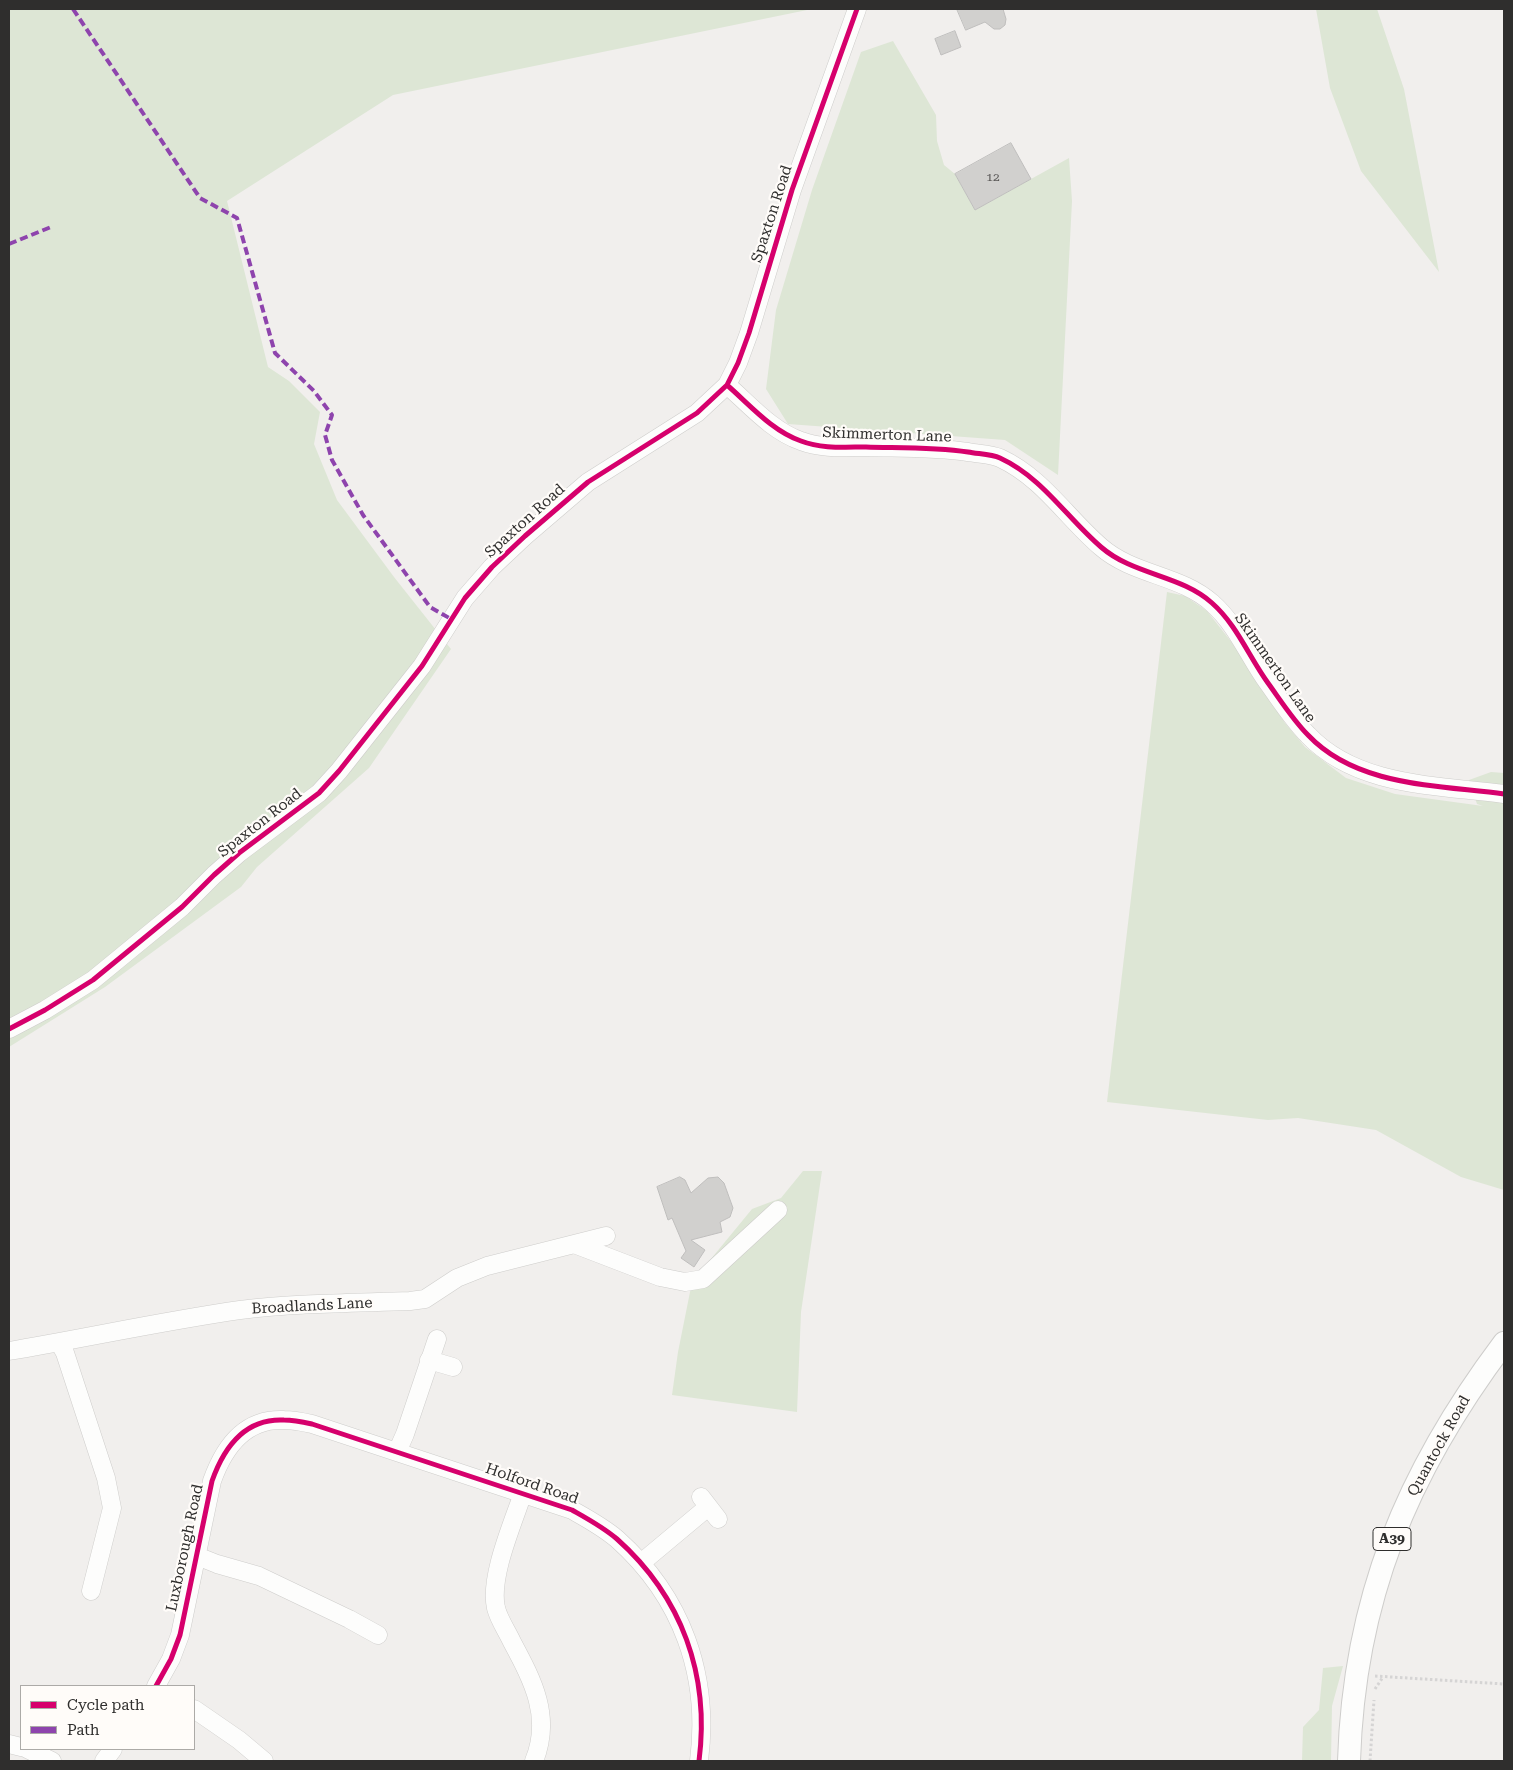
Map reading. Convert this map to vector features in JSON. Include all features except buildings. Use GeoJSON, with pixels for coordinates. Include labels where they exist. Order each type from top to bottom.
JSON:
{"type":"FeatureCollection","features":[{"type":"Feature","properties":{"kind":"main road","name":"Quantock Road"},"geometry":{"type":"LineString","coordinates":[[1349,1761],[1352,1709],[1361,1643],[1376,1584],[1386,1554],[1413,1489],[1447,1425],[1504,1343]]}},
{"type":"Feature","properties":{"kind":"street","name":"Spaxton Road"},"geometry":{"type":"LineString","coordinates":[[9,1029],[45,1010],[93,980],[182,907],[239,853],[319,793],[339,771],[422,666],[465,598],[492,567],[588,482],[697,413],[728,385],[749,333],[792,190],[857,9]]}},
{"type":"Feature","properties":{"kind":"street","name":"Skimmerton Lane"},"geometry":{"type":"LineString","coordinates":[[728,385],[776,429],[801,442],[826,447],[942,448],[998,457],[1032,476],[1070,518],[1102,548],[1135,568],[1192,590],[1212,603],[1236,630],[1258,670],[1296,721],[1308,736],[1334,757],[1364,772],[1403,782],[1504,794]]}},
{"type":"Feature","properties":{"kind":"street"},"geometry":{"type":"LineString","coordinates":[[574,1244],[660,1278],[685,1282],[703,1279],[778,1210]]}},
{"type":"Feature","properties":{"kind":"street","name":"Broadlands Lane"},"geometry":{"type":"LineString","coordinates":[[9,1350],[242,1310],[424,1299],[456,1278],[488,1266],[606,1236]]}},
{"type":"Feature","properties":{"kind":"street"},"geometry":{"type":"LineString","coordinates":[[397,1452],[405,1434],[437,1339]]}},
{"type":"Feature","properties":{"kind":"street"},"geometry":{"type":"LineString","coordinates":[[59,1342],[66,1353],[106,1478],[112,1508],[91,1591]]}},
{"type":"Feature","properties":{"kind":"street"},"geometry":{"type":"LineString","coordinates":[[429,1360],[453,1367]]}},
{"type":"Feature","properties":{"kind":"street","name":"Holford Road"},"geometry":{"type":"LineString","coordinates":[[283,1420],[312,1424],[572,1510],[596,1523],[616,1538],[641,1563],[659,1586],[682,1627],[696,1669],[702,1704],[702,1735],[699,1761]]}},
{"type":"Feature","properties":{"kind":"street","name":"Luxborough Road"},"geometry":{"type":"LineString","coordinates":[[159,1685],[180,1636],[212,1481],[220,1461],[229,1446],[239,1435],[253,1426],[283,1420]]}},
{"type":"Feature","properties":{"kind":"street"},"geometry":{"type":"LineString","coordinates":[[523,1493],[499,1567],[494,1593],[496,1608],[501,1621],[530,1674],[539,1698],[541,1724],[538,1752],[534,1761]]}},
{"type":"Feature","properties":{"kind":"street"},"geometry":{"type":"LineString","coordinates":[[641,1563],[709,1508]]}},
{"type":"Feature","properties":{"kind":"street"},"geometry":{"type":"LineString","coordinates":[[197,1556],[259,1576],[353,1612],[378,1635]]}},
{"type":"Feature","properties":{"kind":"street"},"geometry":{"type":"LineString","coordinates":[[195,1710],[239,1740],[264,1761]]}},
{"type":"Feature","properties":{"kind":"street"},"geometry":{"type":"LineString","coordinates":[[29,1750],[52,1761]]}},
{"type":"Feature","properties":{"kind":"street"},"geometry":{"type":"LineString","coordinates":[[104,1761],[112,1750]]}},
{"type":"Feature","properties":{"kind":"path"},"geometry":{"type":"LineString","coordinates":[[1370,1761],[1375,1689],[1384,1677],[1504,1684]]}},
{"type":"Feature","properties":{"kind":"green space"},"geometry":{"type":"Polygon","coordinates":[[[9,9],[812,9],[393,95],[227,201],[268,367],[289,381],[320,412],[314,444],[337,500],[394,577],[451,649],[369,768],[257,867],[241,887],[105,987],[9,1047],[9,9]]]}},
{"type":"Feature","properties":{"kind":"green space"},"geometry":{"type":"Polygon","coordinates":[[[1316,9],[1377,9],[1404,89],[1439,272],[1361,171],[1330,88],[1316,9]]]}},
{"type":"Feature","properties":{"kind":"green space"},"geometry":{"type":"Polygon","coordinates":[[[893,41],[936,115],[937,141],[944,165],[955,174],[975,210],[1069,158],[1072,201],[1058,475],[1005,440],[788,424],[766,389],[776,310],[812,190],[861,52],[893,41]]]}},
{"type":"Feature","properties":{"kind":"green space"},"geometry":{"type":"Polygon","coordinates":[[[1167,592],[1185,596],[1207,611],[1233,644],[1285,723],[1305,747],[1346,778],[1395,794],[1483,806],[1477,804],[1469,780],[1491,772],[1504,773],[1504,1190],[1461,1177],[1376,1130],[1298,1118],[1268,1120],[1107,1102],[1167,592]]]}},
{"type":"Feature","properties":{"kind":"green space"},"geometry":{"type":"Polygon","coordinates":[[[803,1171],[822,1171],[801,1312],[797,1412],[672,1395],[678,1352],[692,1282],[752,1209],[781,1198],[803,1171]]]}},
{"type":"Feature","properties":{"kind":"green space"},"geometry":{"type":"Polygon","coordinates":[[[1343,1666],[1332,1706],[1331,1761],[1302,1761],[1303,1727],[1319,1710],[1323,1668],[1343,1666]]]}},
{"type":"Feature","properties":{"kind":"marked path"},"geometry":{"type":"LineString","coordinates":[[73,9],[200,198],[237,218],[275,353],[314,391],[332,415],[325,435],[332,460],[363,515],[430,607],[451,619]]}},
{"type":"Feature","properties":{"kind":"marked path"},"geometry":{"type":"LineString","coordinates":[[9,244],[51,227]]}},
{"type":"Feature","properties":{"kind":"cycle path"},"geometry":{"type":"LineString","coordinates":[[9,1029],[45,1010],[93,980],[182,907],[239,853],[319,793],[339,771],[422,666],[465,598],[492,567],[588,482],[697,413],[727,385],[738,363],[749,333],[792,190],[857,9]]}},
{"type":"Feature","properties":{"kind":"cycle path"},"geometry":{"type":"LineString","coordinates":[[727,385],[780,431],[809,444],[833,447],[942,449],[1000,458],[1015,466],[1042,487],[1088,535],[1114,556],[1127,564],[1186,586],[1212,603],[1229,621],[1261,673],[1292,717],[1308,735],[1328,752],[1350,765],[1400,781],[1504,794]]}},
{"type":"Feature","properties":{"kind":"cycle path"},"geometry":{"type":"LineString","coordinates":[[157,1685],[171,1659],[180,1635],[212,1481],[223,1457],[230,1446],[247,1429],[270,1421],[294,1421],[312,1424],[572,1510],[617,1539],[640,1562],[659,1586],[674,1612],[686,1640],[695,1668],[700,1698],[699,1761]]}}]}
